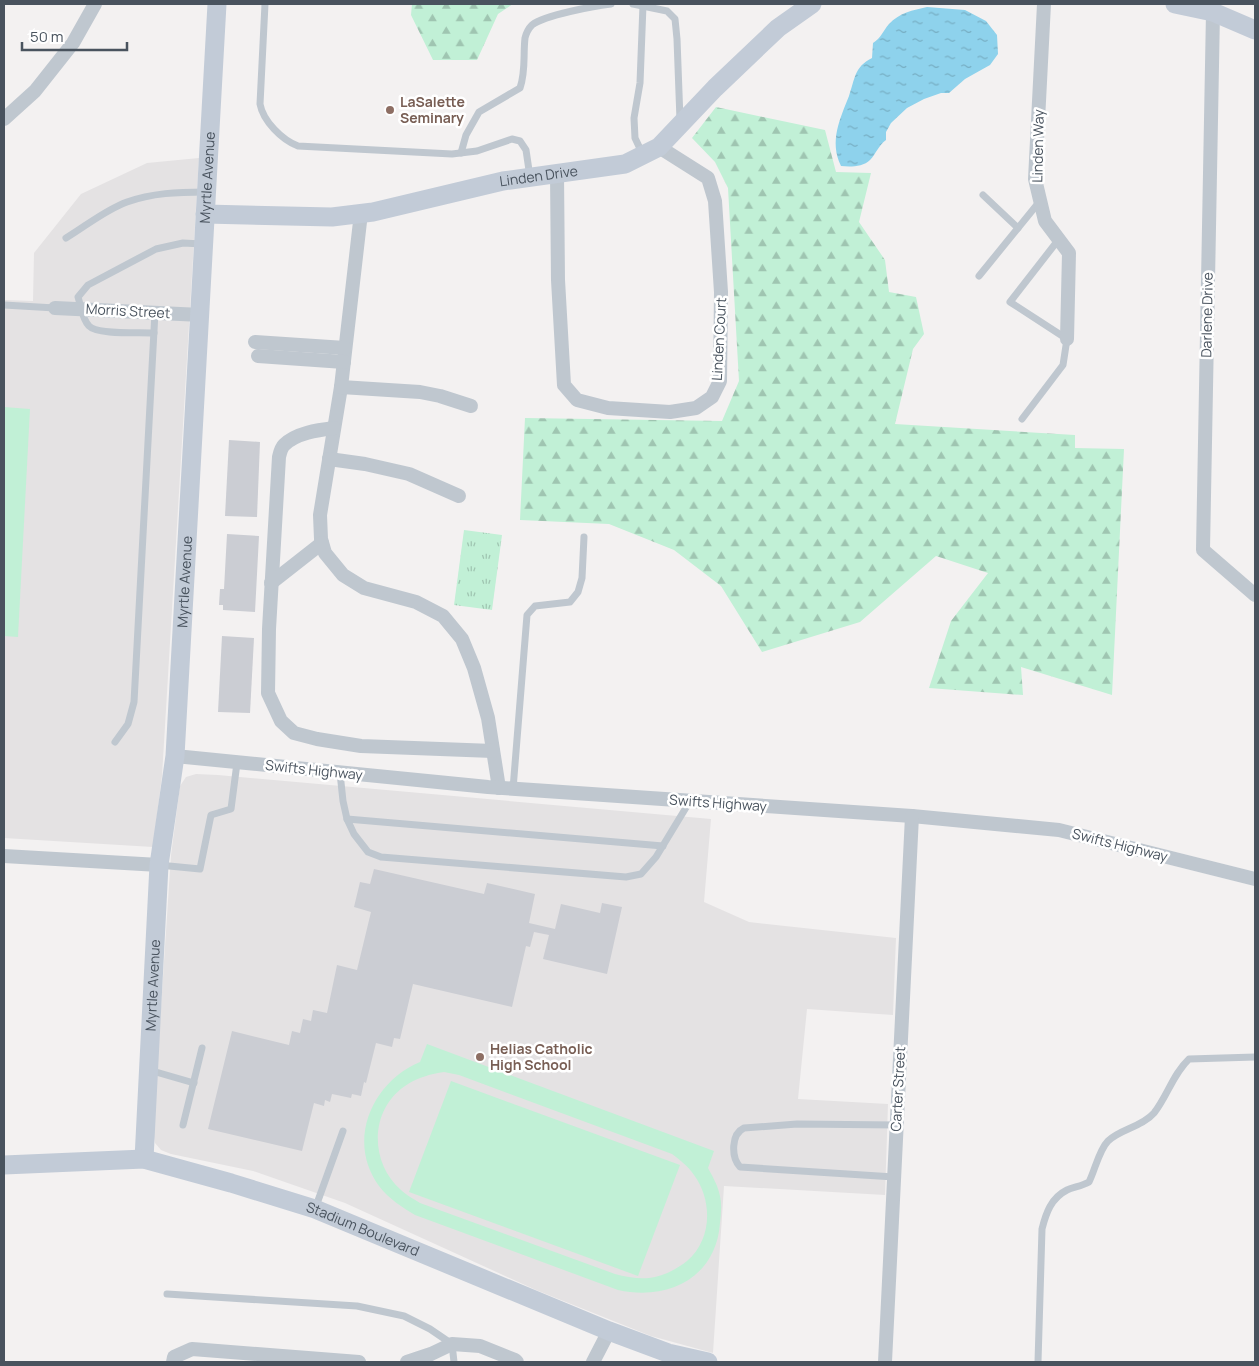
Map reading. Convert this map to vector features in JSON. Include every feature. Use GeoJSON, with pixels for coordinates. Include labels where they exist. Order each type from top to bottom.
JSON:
{"type":"FeatureCollection","features":[{"type":"Feature","properties":{"kind":"street"},"geometry":{"type":"LineString","coordinates":[[4,119],[35,91],[73,43],[95,4]]}},
{"type":"Feature","properties":{"kind":"street","name":"Myrtle Avenue"},"geometry":{"type":"LineString","coordinates":[[144,1159],[159,865],[176,756],[217,4]]}},
{"type":"Feature","properties":{"kind":"street","name":"Linden Drive"},"geometry":{"type":"LineString","coordinates":[[206,214],[332,217],[361,213],[503,181],[625,164],[651,151],[778,28],[812,4]]}},
{"type":"Feature","properties":{"kind":"street","name":"Linden Way"},"geometry":{"type":"LineString","coordinates":[[1044,4],[1035,179],[1045,220],[1069,253],[1067,339]]}},
{"type":"Feature","properties":{"kind":"street"},"geometry":{"type":"LineString","coordinates":[[1175,4],[1213,12],[1255,30]]}},
{"type":"Feature","properties":{"kind":"street","name":"Darlene Drive"},"geometry":{"type":"LineString","coordinates":[[1213,12],[1203,550],[1255,594]]}},
{"type":"Feature","properties":{"kind":"street","name":"Linden Court"},"geometry":{"type":"LineString","coordinates":[[557,174],[558,280],[564,385],[577,400],[608,408],[670,412],[696,408],[712,397],[720,381],[721,292],[715,201],[708,178],[651,151]]}},
{"type":"Feature","properties":{"kind":"street"},"geometry":{"type":"LineString","coordinates":[[361,213],[341,387],[320,515],[322,543],[325,553],[342,575],[364,588],[416,602],[443,616],[462,639],[474,668],[488,718],[499,788]]}},
{"type":"Feature","properties":{"kind":"street","name":"Morris Street"},"geometry":{"type":"LineString","coordinates":[[55,308],[201,315]]}},
{"type":"Feature","properties":{"kind":"street"},"geometry":{"type":"LineString","coordinates":[[344,362],[257,349],[345,348]]}},
{"type":"Feature","properties":{"kind":"street"},"geometry":{"type":"LineString","coordinates":[[341,387],[420,392],[471,406]]}},
{"type":"Feature","properties":{"kind":"street"},"geometry":{"type":"LineString","coordinates":[[334,428],[316,430],[293,439],[283,446],[279,457],[271,583],[268,693],[281,721],[294,733],[317,740],[361,746],[493,751]]}},
{"type":"Feature","properties":{"kind":"street"},"geometry":{"type":"LineString","coordinates":[[329,459],[365,464],[410,474],[459,496]]}},
{"type":"Feature","properties":{"kind":"street"},"geometry":{"type":"LineString","coordinates":[[271,583],[322,543]]}},
{"type":"Feature","properties":{"kind":"street","name":"Swifts Highway"},"geometry":{"type":"LineString","coordinates":[[176,756],[499,788],[912,816],[1058,830],[1255,879]]}},
{"type":"Feature","properties":{"kind":"street","name":"Carter Street"},"geometry":{"type":"LineString","coordinates":[[885,1362],[912,816]]}},
{"type":"Feature","properties":{"kind":"street"},"geometry":{"type":"LineString","coordinates":[[4,856],[159,865]]}},
{"type":"Feature","properties":{"kind":"street","name":"Stadium Boulevard"},"geometry":{"type":"LineString","coordinates":[[4,1165],[144,1159],[231,1183],[314,1209],[609,1331],[668,1353],[708,1362]]}},
{"type":"Feature","properties":{"kind":"street"},"geometry":{"type":"LineString","coordinates":[[593,1362],[609,1331]]}},
{"type":"Feature","properties":{"kind":"street"},"geometry":{"type":"LineString","coordinates":[[407,1362],[452,1344],[480,1346],[517,1362]]}},
{"type":"Feature","properties":{"kind":"street"},"geometry":{"type":"LineString","coordinates":[[173,1362],[174,1357],[192,1349],[360,1362]]}},
{"type":"Feature","properties":{"kind":"lane"},"geometry":{"type":"LineString","coordinates":[[265,4],[260,104],[262,114],[288,142],[298,146],[452,154],[477,151],[512,139],[520,141],[526,150],[530,177]]}},
{"type":"Feature","properties":{"kind":"lane"},"geometry":{"type":"LineString","coordinates":[[461,153],[466,135],[479,112],[520,88],[524,77],[525,36],[531,26],[540,21],[567,13],[593,6],[611,4]]}},
{"type":"Feature","properties":{"kind":"lane"},"geometry":{"type":"LineString","coordinates":[[633,4],[667,11],[675,19],[680,125]]}},
{"type":"Feature","properties":{"kind":"lane"},"geometry":{"type":"LineString","coordinates":[[643,5],[640,83],[634,118],[635,138],[651,151]]}},
{"type":"Feature","properties":{"kind":"lane"},"geometry":{"type":"LineString","coordinates":[[66,238],[100,216],[126,203],[155,195],[207,192]]}},
{"type":"Feature","properties":{"kind":"lane"},"geometry":{"type":"LineString","coordinates":[[983,195],[1018,228]]}},
{"type":"Feature","properties":{"kind":"lane"},"geometry":{"type":"LineString","coordinates":[[979,276],[1040,200]]}},
{"type":"Feature","properties":{"kind":"lane"},"geometry":{"type":"LineString","coordinates":[[1022,419],[1064,364],[1067,339],[1010,302],[1058,239]]}},
{"type":"Feature","properties":{"kind":"lane"},"geometry":{"type":"LineString","coordinates":[[154,333],[99,331],[90,328],[85,321],[78,297],[88,285],[156,249],[183,243],[204,244]]}},
{"type":"Feature","properties":{"kind":"lane"},"geometry":{"type":"LineString","coordinates":[[4,305],[55,308]]}},
{"type":"Feature","properties":{"kind":"lane"},"geometry":{"type":"LineString","coordinates":[[115,742],[128,724],[134,702],[155,312]]}},
{"type":"Feature","properties":{"kind":"lane"},"geometry":{"type":"LineString","coordinates":[[513,789],[527,615],[535,606],[570,602],[578,592],[582,578],[584,537]]}},
{"type":"Feature","properties":{"kind":"lane"},"geometry":{"type":"LineString","coordinates":[[159,865],[200,869],[211,815],[232,809],[237,762]]}},
{"type":"Feature","properties":{"kind":"lane"},"geometry":{"type":"LineString","coordinates":[[340,772],[343,802],[347,819],[354,834],[368,852],[381,857],[626,877],[641,874],[656,857],[690,801]]}},
{"type":"Feature","properties":{"kind":"lane"},"geometry":{"type":"LineString","coordinates":[[347,819],[663,846]]}},
{"type":"Feature","properties":{"kind":"lane"},"geometry":{"type":"LineString","coordinates":[[183,1125],[202,1048]]}},
{"type":"Feature","properties":{"kind":"lane"},"geometry":{"type":"LineString","coordinates":[[1038,1362],[1042,1230],[1046,1213],[1055,1198],[1068,1190],[1089,1182],[1101,1149],[1109,1139],[1152,1116],[1167,1095],[1182,1066],[1189,1059],[1255,1058]]}},
{"type":"Feature","properties":{"kind":"lane"},"geometry":{"type":"LineString","coordinates":[[149,1070],[194,1083]]}},
{"type":"Feature","properties":{"kind":"lane"},"geometry":{"type":"LineString","coordinates":[[894,1177],[740,1167],[735,1159],[734,1152],[738,1130],[744,1128],[797,1124],[897,1125]]}},
{"type":"Feature","properties":{"kind":"lane"},"geometry":{"type":"LineString","coordinates":[[314,1209],[343,1131]]}},
{"type":"Feature","properties":{"kind":"lane"},"geometry":{"type":"LineString","coordinates":[[167,1294],[357,1306],[404,1316],[430,1329],[452,1344],[454,1362]]}},
{"type":"Feature","properties":{"kind":"shaded area"},"geometry":{"type":"Polygon","coordinates":[[[199,158],[162,776],[153,847],[4,838],[4,300],[33,301],[34,253],[81,194],[147,163],[199,158]]]}},
{"type":"Feature","properties":{"kind":"shaded area","name":"Helias Catholic High School"},"geometry":{"type":"Polygon","coordinates":[[[196,774],[711,819],[704,902],[749,922],[896,938],[893,1015],[807,1009],[798,1099],[888,1104],[885,1195],[724,1186],[713,1353],[651,1336],[536,1290],[345,1203],[253,1171],[171,1154],[161,1150],[155,1143],[153,1130],[171,855],[180,786],[186,777],[196,774]]]}},
{"type":"Feature","properties":{"kind":"green space"},"geometry":{"type":"Polygon","coordinates":[[[412,4],[513,4],[498,14],[477,60],[433,60],[411,15],[412,4]]]}},
{"type":"Feature","properties":{"kind":"green space"},"geometry":{"type":"Polygon","coordinates":[[[716,107],[825,130],[836,172],[871,173],[859,222],[885,260],[889,292],[916,297],[924,334],[913,349],[895,424],[1075,435],[1075,448],[1124,449],[1112,695],[1021,667],[1023,695],[929,688],[951,621],[988,573],[936,556],[860,622],[762,652],[721,586],[674,550],[609,524],[520,520],[525,418],[722,421],[739,381],[728,188],[715,162],[692,138],[716,107]]]}},
{"type":"Feature","properties":{"kind":"green space"},"geometry":{"type":"Polygon","coordinates":[[[4,407],[30,409],[18,637],[4,636],[4,407]]]}},
{"type":"Feature","properties":{"kind":"green space"},"geometry":{"type":"Polygon","coordinates":[[[464,530],[502,535],[492,610],[454,605],[464,530]]]}},
{"type":"Feature","properties":{"kind":"green space"},"geometry":{"type":"Polygon","coordinates":[[[427,1044],[714,1151],[708,1168],[718,1189],[721,1199],[721,1210],[717,1242],[709,1258],[699,1271],[686,1281],[671,1288],[637,1293],[618,1290],[415,1215],[401,1206],[383,1191],[369,1169],[365,1150],[365,1132],[369,1115],[377,1098],[389,1083],[403,1071],[420,1062],[427,1044]],[[444,1072],[416,1079],[395,1094],[386,1107],[380,1121],[379,1150],[383,1165],[405,1194],[420,1203],[623,1276],[645,1278],[659,1276],[679,1267],[695,1252],[705,1231],[707,1208],[700,1185],[692,1172],[672,1154],[459,1075],[444,1072]]]}},
{"type":"Feature","properties":{"kind":"green space"},"geometry":{"type":"Polygon","coordinates":[[[451,1081],[680,1165],[638,1276],[409,1192],[451,1081]]]}},
{"type":"Feature","properties":{"kind":"water"},"geometry":{"type":"Polygon","coordinates":[[[927,7],[965,10],[986,21],[997,35],[998,54],[990,65],[965,79],[949,93],[941,93],[924,99],[907,108],[891,123],[886,132],[886,140],[867,162],[856,166],[841,166],[836,148],[837,130],[858,69],[872,58],[873,43],[893,20],[906,12],[927,7]]]}},
{"type":"Feature","properties":{"kind":"building"},"geometry":{"type":"Polygon","coordinates":[[[229,440],[260,442],[257,517],[225,516],[229,440]]]}},
{"type":"Feature","properties":{"kind":"building"},"geometry":{"type":"Polygon","coordinates":[[[227,534],[259,536],[255,612],[223,610],[223,605],[219,605],[220,589],[224,589],[227,534]]]}},
{"type":"Feature","properties":{"kind":"building"},"geometry":{"type":"Polygon","coordinates":[[[222,636],[254,638],[250,713],[218,712],[222,636]]]}},
{"type":"Feature","properties":{"kind":"building","name":"Helias Catholic High School"},"geometry":{"type":"Polygon","coordinates":[[[374,869],[484,894],[487,883],[535,894],[529,923],[555,929],[561,904],[600,913],[602,903],[622,907],[607,974],[543,959],[549,935],[534,932],[530,947],[526,946],[512,1007],[413,984],[400,1039],[394,1038],[392,1047],[376,1043],[361,1096],[352,1094],[351,1098],[332,1094],[330,1102],[325,1100],[324,1106],[314,1103],[302,1151],[208,1129],[232,1031],[289,1045],[292,1031],[300,1033],[303,1019],[311,1021],[313,1010],[327,1013],[337,965],[357,970],[371,912],[354,907],[360,882],[370,884],[374,869]]]}},
{"type":"Feature","properties":{"kind":"place","name":"LaSalette Seminary"},"geometry":{"type":"Point","coordinates":[390,110]}},
{"type":"Feature","properties":{"kind":"place","name":"Helias Catholic High School"},"geometry":{"type":"Point","coordinates":[480,1057]}}]}
